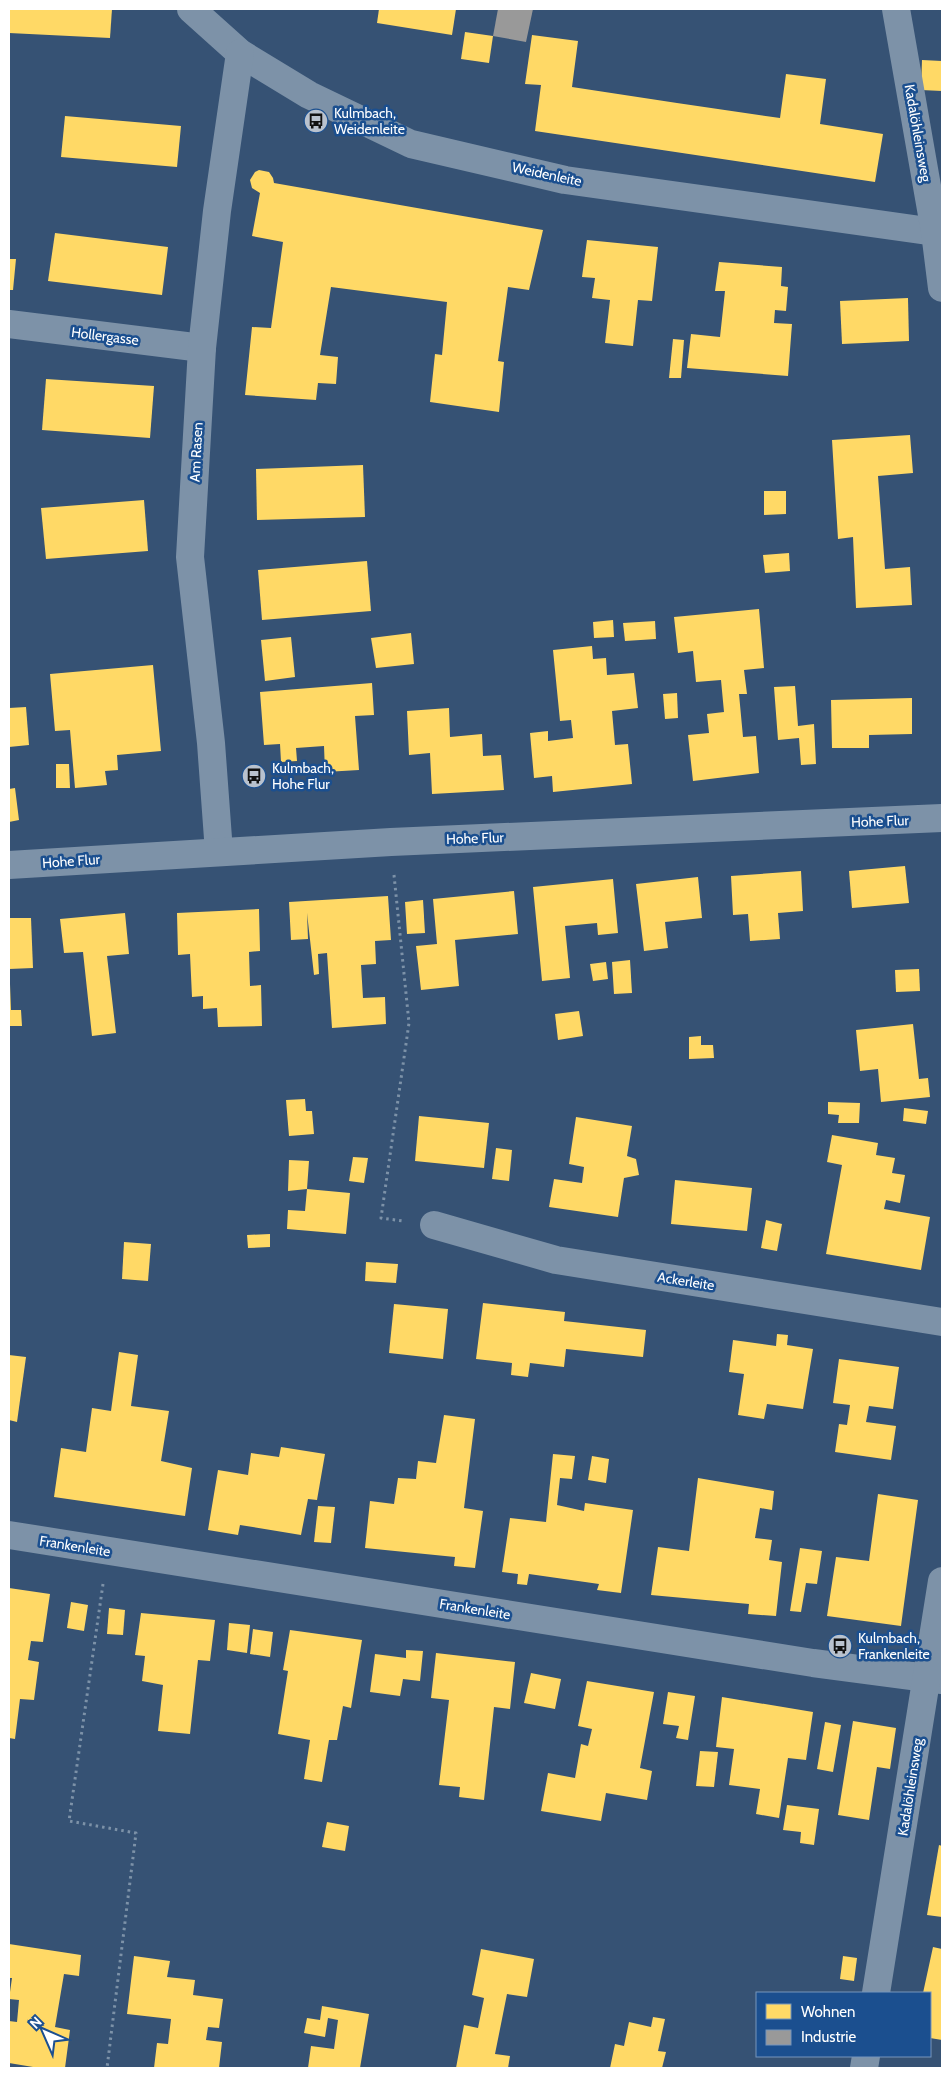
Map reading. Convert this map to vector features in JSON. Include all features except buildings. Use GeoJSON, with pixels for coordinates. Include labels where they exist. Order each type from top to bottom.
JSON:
{"type":"FeatureCollection","features":[{"type":"Feature","properties":{"kind":"street","name":"Weidenleite"},"geometry":{"type":"LineString","coordinates":[[191,9],[240,53],[309,95],[411,144],[565,180],[939,233]]}},
{"type":"Feature","properties":{"kind":"street","name":"Kadalöhleinsweg"},"geometry":{"type":"LineString","coordinates":[[896,9],[939,233],[942,288]]}},
{"type":"Feature","properties":{"kind":"street","name":"Am Rasen"},"geometry":{"type":"LineString","coordinates":[[219,852],[211,743],[190,558],[202,348],[217,211],[240,53]]}},
{"type":"Feature","properties":{"kind":"street","name":"Hollergasse"},"geometry":{"type":"LineString","coordinates":[[9,324],[202,348]]}},
{"type":"Feature","properties":{"kind":"street","name":"Hohe Flur"},"geometry":{"type":"LineString","coordinates":[[9,865],[391,842],[942,818]]}},
{"type":"Feature","properties":{"kind":"street","name":"Ackerleite"},"geometry":{"type":"LineString","coordinates":[[434,1225],[556,1260],[942,1322]]}},
{"type":"Feature","properties":{"kind":"street","name":"Frankenleite"},"geometry":{"type":"LineString","coordinates":[[9,1535],[803,1661],[935,1678]]}},
{"type":"Feature","properties":{"kind":"street","name":"Kadalöhleinsweg"},"geometry":{"type":"LineString","coordinates":[[876,1992],[935,1678],[942,1580]]}},
{"type":"Feature","properties":{"kind":"path"},"geometry":{"type":"LineString","coordinates":[[391,842],[409,1023],[381,1218],[434,1225]]}},
{"type":"Feature","properties":{"kind":"path"},"geometry":{"type":"LineString","coordinates":[[107,2068],[136,1833],[69,1822],[108,1551]]}},
{"type":"Feature","properties":{"kind":"place","name":"Kulmbach, Weidenleite"},"geometry":{"type":"Point","coordinates":[316,121]}},
{"type":"Feature","properties":{"kind":"place","name":"Kulmbach, Hohe Flur"},"geometry":{"type":"Point","coordinates":[254,776]}},
{"type":"Feature","properties":{"kind":"place","name":"Kulmbach, Frankenleite"},"geometry":{"type":"Point","coordinates":[840,1646]}}]}
